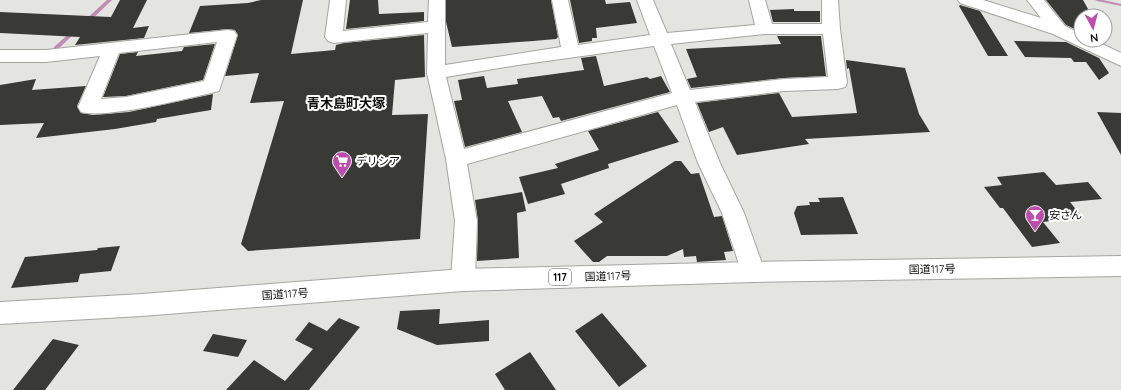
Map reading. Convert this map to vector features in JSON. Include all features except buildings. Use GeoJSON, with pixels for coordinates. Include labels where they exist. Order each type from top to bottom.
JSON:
{"type":"FeatureCollection","features":[{"type":"Feature","properties":{"kind":"main road"},"geometry":{"type":"LineString","coordinates":[[338,0],[334,37],[436,27]]}},
{"type":"Feature","properties":{"kind":"main road"},"geometry":{"type":"LineString","coordinates":[[437,0],[436,73],[456,159],[466,221],[463,280]]}},
{"type":"Feature","properties":{"kind":"main road"},"geometry":{"type":"LineString","coordinates":[[560,0],[571,52]]}},
{"type":"Feature","properties":{"kind":"main road"},"geometry":{"type":"LineString","coordinates":[[645,0],[662,40],[709,163],[733,213],[753,272]]}},
{"type":"Feature","properties":{"kind":"main road"},"geometry":{"type":"LineString","coordinates":[[758,0],[765,29]]}},
{"type":"Feature","properties":{"kind":"main road"},"geometry":{"type":"LineString","coordinates":[[456,159],[683,96],[784,85],[838,83],[831,28],[830,0]]}},
{"type":"Feature","properties":{"kind":"main road"},"geometry":{"type":"LineString","coordinates":[[966,0],[1059,30],[1073,37]]}},
{"type":"Feature","properties":{"kind":"main road"},"geometry":{"type":"LineString","coordinates":[[1035,0],[1059,30]]}},
{"type":"Feature","properties":{"kind":"main road"},"geometry":{"type":"LineString","coordinates":[[436,73],[518,59],[662,40],[765,29],[831,28]]}},
{"type":"Feature","properties":{"kind":"main road"},"geometry":{"type":"LineString","coordinates":[[0,56],[46,56],[228,36],[212,86],[126,104],[88,107],[111,50]]}},
{"type":"Feature","properties":{"kind":"main road"},"geometry":{"type":"LineString","coordinates":[[1095,48],[1121,60]]}},
{"type":"Feature","properties":{"kind":"main road","name":"国道117号"},"geometry":{"type":"LineString","coordinates":[[0,313],[142,305],[463,280],[753,272],[1121,266]]}},
{"type":"Feature","properties":{"kind":"waterway"},"geometry":{"type":"LineString","coordinates":[[86,22],[110,0]]}},
{"type":"Feature","properties":{"kind":"waterway"},"geometry":{"type":"LineString","coordinates":[[1097,0],[1121,5]]}},
{"type":"Feature","properties":{"kind":"waterway"},"geometry":{"type":"LineString","coordinates":[[56,48],[74,32]]}},
{"type":"Feature","properties":{"kind":"place","name":"デリシア"},"geometry":{"type":"Point","coordinates":[342,178]}},
{"type":"Feature","properties":{"kind":"place","name":"安さん"},"geometry":{"type":"Point","coordinates":[1035,232]}},
{"type":"Feature","properties":{"kind":"district","name":"青木島町大塚"},"geometry":{"type":"Point","coordinates":[346,103]}}]}
